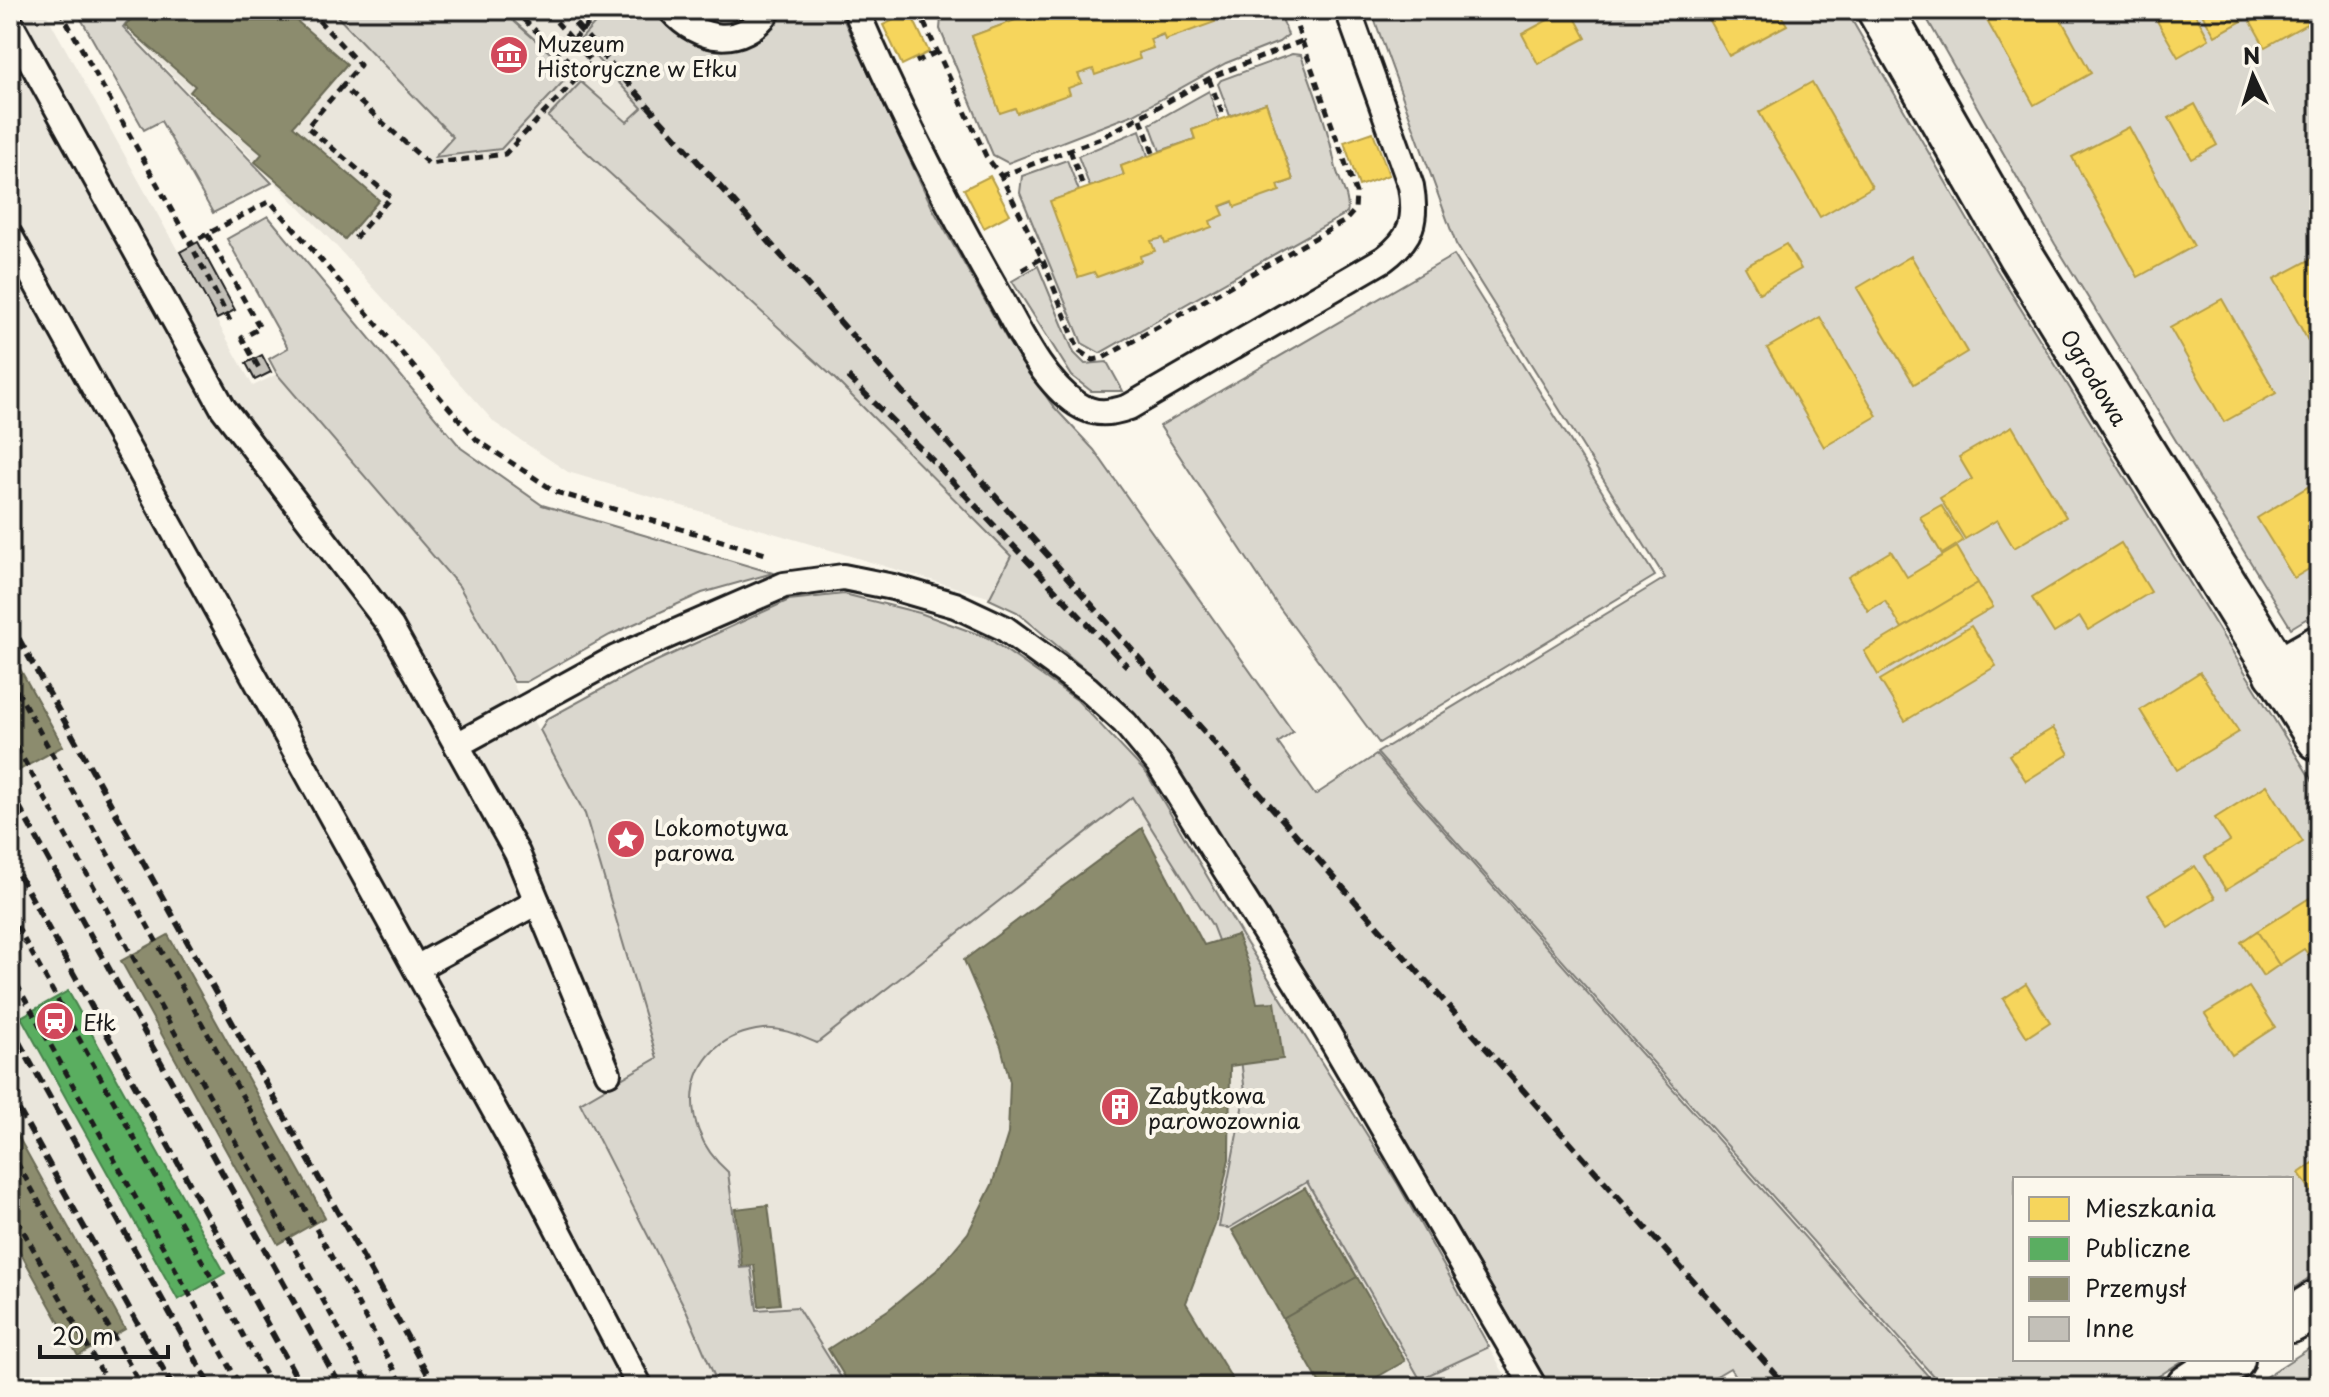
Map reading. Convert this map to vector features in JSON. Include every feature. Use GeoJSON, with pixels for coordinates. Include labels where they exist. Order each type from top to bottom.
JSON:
{"type":"FeatureCollection","features":[{"type":"Feature","properties":{"kind":"street","name":"Ogrodowa"},"geometry":{"type":"LineString","coordinates":[[1880,10],[2021,256],[2319,738]]}},
{"type":"Feature","properties":{"kind":"street"},"geometry":{"type":"LineString","coordinates":[[2277,672],[2319,648]]}},
{"type":"Feature","properties":{"kind":"street"},"geometry":{"type":"LineString","coordinates":[[2293,1319],[2319,1302]]}},
{"type":"Feature","properties":{"kind":"street"},"geometry":{"type":"LineString","coordinates":[[2189,1387],[2229,1361]]}},
{"type":"Feature","properties":{"kind":"lane"},"geometry":{"type":"LineString","coordinates":[[671,10],[685,26],[702,35],[724,38],[745,32],[761,21],[769,10]]}},
{"type":"Feature","properties":{"kind":"lane"},"geometry":{"type":"LineString","coordinates":[[856,10],[939,188],[1016,326],[1065,394],[1094,412],[1111,413],[1129,407],[1403,245],[1412,229],[1415,208],[1411,186],[1348,10]]}},
{"type":"Feature","properties":{"kind":"lane"},"geometry":{"type":"LineString","coordinates":[[10,23],[223,408],[391,627],[517,853],[608,1073]]}},
{"type":"Feature","properties":{"kind":"lane"},"geometry":{"type":"LineString","coordinates":[[10,236],[547,1206],[640,1387]]}},
{"type":"Feature","properties":{"kind":"lane"},"geometry":{"type":"LineString","coordinates":[[457,745],[591,670],[750,597],[784,585],[843,577],[893,587],[955,605],[1004,628],[1047,656],[1125,723],[1159,764],[1323,1025],[1534,1387]]}},
{"type":"Feature","properties":{"kind":"lane"},"geometry":{"type":"LineString","coordinates":[[416,968],[537,902]]}},
{"type":"Feature","properties":{"kind":"path"},"geometry":{"type":"LineString","coordinates":[[60,10],[230,321]]}},
{"type":"Feature","properties":{"kind":"path"},"geometry":{"type":"LineString","coordinates":[[309,10],[360,65],[307,127],[391,197],[355,238]]}},
{"type":"Feature","properties":{"kind":"path"},"geometry":{"type":"LineString","coordinates":[[513,10],[582,73]]}},
{"type":"Feature","properties":{"kind":"path"},"geometry":{"type":"LineString","coordinates":[[342,86],[429,164],[505,154],[592,62],[546,10]]}},
{"type":"Feature","properties":{"kind":"path"},"geometry":{"type":"LineString","coordinates":[[573,40],[602,10]]}},
{"type":"Feature","properties":{"kind":"path"},"geometry":{"type":"LineString","coordinates":[[918,10],[986,156],[1001,176],[1042,258],[1079,351],[1085,357],[1103,358],[1345,221],[1355,210],[1356,193],[1291,10]]}},
{"type":"Feature","properties":{"kind":"path"},"geometry":{"type":"LineString","coordinates":[[921,18],[931,10]]}},
{"type":"Feature","properties":{"kind":"path"},"geometry":{"type":"LineString","coordinates":[[1009,10],[1013,21]]}},
{"type":"Feature","properties":{"kind":"path"},"geometry":{"type":"LineString","coordinates":[[1001,176],[1141,119],[1209,79],[1302,41]]}},
{"type":"Feature","properties":{"kind":"path"},"geometry":{"type":"LineString","coordinates":[[1209,79],[1224,118]]}},
{"type":"Feature","properties":{"kind":"path"},"geometry":{"type":"LineString","coordinates":[[1141,119],[1153,153]]}},
{"type":"Feature","properties":{"kind":"path"},"geometry":{"type":"LineString","coordinates":[[1070,150],[1084,189]]}},
{"type":"Feature","properties":{"kind":"path"},"geometry":{"type":"LineString","coordinates":[[190,243],[270,201],[477,440],[556,492],[843,577]]}},
{"type":"Feature","properties":{"kind":"path"},"geometry":{"type":"LineString","coordinates":[[207,234],[260,328],[242,338],[259,368]]}},
{"type":"Feature","properties":{"kind":"path"},"geometry":{"type":"LineString","coordinates":[[10,678],[404,1387]]}},
{"type":"Feature","properties":{"kind":"path"},"geometry":{"type":"LineString","coordinates":[[10,735],[371,1387]]}},
{"type":"Feature","properties":{"kind":"path"},"geometry":{"type":"LineString","coordinates":[[10,914],[272,1387]]}},
{"type":"Feature","properties":{"kind":"path"},"geometry":{"type":"LineString","coordinates":[[10,972],[241,1387]]}},
{"type":"Feature","properties":{"kind":"path"},"geometry":{"type":"LineString","coordinates":[[10,1150],[142,1387]]}},
{"type":"Feature","properties":{"kind":"path"},"geometry":{"type":"LineString","coordinates":[[10,1207],[110,1387]]}},
{"type":"Feature","properties":{"kind":"shaded area"},"geometry":{"type":"Polygon","coordinates":[[[10,10],[44,10],[253,386],[277,374],[459,586],[542,737],[838,591],[919,616],[1097,723],[1162,797],[1512,1387],[10,1387],[10,10]]]}},
{"type":"Feature","properties":{"kind":"shaded area"},"geometry":{"type":"Polygon","coordinates":[[[76,10],[136,10],[123,27],[272,183],[213,213],[161,121],[144,130],[76,10]]]}},
{"type":"Feature","properties":{"kind":"shaded area"},"geometry":{"type":"Polygon","coordinates":[[[128,10],[833,10],[923,203],[1111,513],[1315,794],[1263,829],[1018,606],[568,472],[495,423],[337,247],[125,26],[128,10]]]}},
{"type":"Feature","properties":{"kind":"shaded area"},"geometry":{"type":"Polygon","coordinates":[[[331,10],[501,10],[572,72],[501,149],[435,157],[453,137],[331,10]]]}},
{"type":"Feature","properties":{"kind":"shaded area"},"geometry":{"type":"Polygon","coordinates":[[[607,10],[659,10],[691,39],[706,47],[720,49],[735,47],[749,40],[780,10],[839,10],[933,209],[1009,343],[1053,406],[1094,450],[1293,732],[1278,743],[1315,795],[1376,755],[1938,1387],[1742,1387],[1730,1368],[1698,1387],[1550,1387],[1334,1016],[1171,756],[1099,681],[1017,612],[989,599],[1011,556],[833,377],[548,117],[581,82],[627,122],[642,108],[580,40],[607,10]]]}},
{"type":"Feature","properties":{"kind":"shaded area"},"geometry":{"type":"Polygon","coordinates":[[[950,10],[1003,10],[1008,23],[972,36],[1000,112],[1012,91],[1229,10],[1279,10],[1288,35],[1279,42],[1226,63],[1134,114],[1008,163],[993,155],[940,29],[941,18],[950,10]]]}},
{"type":"Feature","properties":{"kind":"shaded area"},"geometry":{"type":"Polygon","coordinates":[[[1371,10],[1846,10],[1995,267],[2319,792],[2319,1271],[2293,1289],[2293,1177],[2013,1177],[2013,1361],[2182,1361],[2142,1387],[1943,1387],[1377,753],[1665,578],[1456,244],[1371,10]]]}},
{"type":"Feature","properties":{"kind":"shaded area"},"geometry":{"type":"Polygon","coordinates":[[[1922,10],[2319,10],[2319,611],[2291,628],[2055,244],[1922,10]]]}},
{"type":"Feature","properties":{"kind":"shaded area"},"geometry":{"type":"Polygon","coordinates":[[[1292,54],[1301,55],[1316,96],[1346,195],[1347,213],[1100,353],[1082,343],[1020,193],[1022,176],[1067,160],[1079,191],[1051,201],[1078,276],[1088,254],[1293,180],[1266,103],[1230,116],[1218,84],[1221,80],[1292,54]]]}},
{"type":"Feature","properties":{"kind":"shaded area"},"geometry":{"type":"Polygon","coordinates":[[[1209,91],[1219,121],[1192,130],[1195,139],[1160,151],[1150,124],[1209,91]]]}},
{"type":"Feature","properties":{"kind":"shaded area"},"geometry":{"type":"Polygon","coordinates":[[[1140,130],[1148,156],[1121,166],[1124,175],[1090,187],[1078,156],[1140,130]]]}},
{"type":"Feature","properties":{"kind":"shaded area"},"geometry":{"type":"Polygon","coordinates":[[[268,216],[461,448],[542,505],[773,573],[702,593],[610,635],[526,682],[514,682],[459,586],[277,374],[269,359],[288,348],[227,239],[268,216]]]}},
{"type":"Feature","properties":{"kind":"shaded area"},"geometry":{"type":"Polygon","coordinates":[[[1454,255],[1655,576],[1379,743],[1276,603],[1160,426],[1454,255]]]}},
{"type":"Feature","properties":{"kind":"shaded area"},"geometry":{"type":"Polygon","coordinates":[[[1038,266],[1074,353],[1085,364],[1107,362],[1123,391],[1091,391],[1072,376],[1012,281],[1038,266]]]}},
{"type":"Feature","properties":{"kind":"shaded area"},"geometry":{"type":"Polygon","coordinates":[[[844,594],[920,613],[988,638],[1077,700],[1147,774],[1247,944],[1398,1184],[1489,1347],[1420,1379],[1307,1182],[1229,1228],[1219,1227],[1245,1093],[1231,974],[1212,925],[1132,797],[817,1043],[784,1031],[763,1029],[736,1036],[716,1048],[702,1066],[694,1086],[693,1108],[699,1131],[710,1152],[728,1172],[740,1268],[751,1267],[757,1310],[797,1307],[847,1387],[719,1387],[687,1312],[580,1103],[657,1058],[585,814],[540,730],[547,719],[635,671],[789,600],[844,594]]]}},
{"type":"Feature","properties":{"kind":"shaded area"},"geometry":{"type":"Polygon","coordinates":[[[2319,1342],[2319,1387],[2250,1387],[2293,1361],[2319,1342]]]}},
{"type":"Feature","properties":{"kind":"building: Mieszkania"},"geometry":{"type":"Polygon","coordinates":[[[1042,10],[1229,10],[1213,15],[1215,22],[1165,40],[1163,34],[1150,39],[1153,48],[1138,53],[1140,59],[1095,75],[1093,69],[1078,74],[1082,83],[1068,88],[1070,94],[1017,113],[1015,108],[1000,113],[972,36],[1042,10]]]}},
{"type":"Feature","properties":{"kind":"building: Mieszkania"},"geometry":{"type":"Polygon","coordinates":[[[1571,10],[1586,38],[1538,64],[1522,34],[1571,10]]]}},
{"type":"Feature","properties":{"kind":"building: Mieszkania"},"geometry":{"type":"Polygon","coordinates":[[[1703,10],[1778,10],[1787,25],[1729,56],[1703,10]]]}},
{"type":"Feature","properties":{"kind":"building: Mieszkania"},"geometry":{"type":"Polygon","coordinates":[[[1981,10],[2056,10],[2091,73],[2034,105],[1981,10]]]}},
{"type":"Feature","properties":{"kind":"building: Mieszkania"},"geometry":{"type":"Polygon","coordinates":[[[2177,10],[2193,10],[2209,39],[2178,57],[2157,21],[2177,10]]]}},
{"type":"Feature","properties":{"kind":"building: Mieszkania"},"geometry":{"type":"Polygon","coordinates":[[[2200,10],[2262,10],[2215,36],[2200,10]]]}},
{"type":"Feature","properties":{"kind":"building: Mieszkania"},"geometry":{"type":"Polygon","coordinates":[[[2272,10],[2319,10],[2319,17],[2265,47],[2251,22],[2272,10]]]}},
{"type":"Feature","properties":{"kind":"building: Mieszkania"},"geometry":{"type":"Polygon","coordinates":[[[910,12],[929,52],[902,65],[883,25],[910,12]]]}},
{"type":"Feature","properties":{"kind":"building: Mieszkania"},"geometry":{"type":"Polygon","coordinates":[[[1812,82],[1872,187],[1820,217],[1759,112],[1812,82]]]}},
{"type":"Feature","properties":{"kind":"building: Mieszkania"},"geometry":{"type":"Polygon","coordinates":[[[1266,103],[1293,180],[1278,185],[1280,191],[1235,207],[1233,201],[1220,206],[1224,215],[1210,221],[1212,227],[1165,244],[1163,238],[1151,241],[1155,251],[1140,256],[1141,261],[1097,277],[1094,272],[1078,277],[1050,201],[1124,175],[1121,166],[1195,139],[1192,130],[1266,103]]]}},
{"type":"Feature","properties":{"kind":"building: Mieszkania"},"geometry":{"type":"Polygon","coordinates":[[[2195,104],[2217,145],[2192,159],[2169,118],[2195,104]]]}},
{"type":"Feature","properties":{"kind":"building: Mieszkania"},"geometry":{"type":"Polygon","coordinates":[[[2129,127],[2194,246],[2138,277],[2072,157],[2129,127]]]}},
{"type":"Feature","properties":{"kind":"building: Mieszkania"},"geometry":{"type":"Polygon","coordinates":[[[1373,132],[1389,175],[1359,186],[1344,142],[1373,132]]]}},
{"type":"Feature","properties":{"kind":"building: Mieszkania"},"geometry":{"type":"Polygon","coordinates":[[[990,176],[1010,214],[984,228],[964,189],[990,176]]]}},
{"type":"Feature","properties":{"kind":"building: Mieszkania"},"geometry":{"type":"Polygon","coordinates":[[[1786,244],[1801,269],[1759,293],[1745,267],[1786,244]]]}},
{"type":"Feature","properties":{"kind":"building: Mieszkania"},"geometry":{"type":"Polygon","coordinates":[[[1911,256],[1967,352],[1914,384],[1857,288],[1911,256]]]}},
{"type":"Feature","properties":{"kind":"building: Mieszkania"},"geometry":{"type":"Polygon","coordinates":[[[2313,258],[2319,269],[2319,353],[2316,355],[2274,279],[2313,258]]]}},
{"type":"Feature","properties":{"kind":"building: Mieszkania"},"geometry":{"type":"Polygon","coordinates":[[[2222,299],[2276,393],[2224,422],[2170,328],[2222,299]]]}},
{"type":"Feature","properties":{"kind":"building: Mieszkania"},"geometry":{"type":"Polygon","coordinates":[[[1820,317],[1877,416],[1824,447],[1767,348],[1820,317]]]}},
{"type":"Feature","properties":{"kind":"building: Mieszkania"},"geometry":{"type":"Polygon","coordinates":[[[2012,426],[2066,517],[2014,548],[1997,520],[1965,539],[1940,498],[1972,479],[1959,457],[2012,426]]]}},
{"type":"Feature","properties":{"kind":"building: Mieszkania"},"geometry":{"type":"Polygon","coordinates":[[[2319,480],[2319,563],[2294,578],[2257,518],[2319,480]]]}},
{"type":"Feature","properties":{"kind":"building: Mieszkania"},"geometry":{"type":"Polygon","coordinates":[[[1941,505],[1963,541],[1942,554],[1920,517],[1941,505]]]}},
{"type":"Feature","properties":{"kind":"building: Mieszkania"},"geometry":{"type":"Polygon","coordinates":[[[2121,543],[2151,592],[2088,630],[2080,617],[2054,633],[2032,598],[2121,543]]]}},
{"type":"Feature","properties":{"kind":"building: Mieszkania"},"geometry":{"type":"Polygon","coordinates":[[[1957,547],[1978,583],[1902,628],[1885,601],[1868,611],[1848,577],[1891,551],[1907,577],[1957,547]]]}},
{"type":"Feature","properties":{"kind":"building: Mieszkania"},"geometry":{"type":"Polygon","coordinates":[[[1978,583],[1993,607],[1878,675],[1864,651],[1978,583]]]}},
{"type":"Feature","properties":{"kind":"building: Mieszkania"},"geometry":{"type":"Polygon","coordinates":[[[1971,626],[1996,666],[1905,721],[1880,680],[1971,626]]]}},
{"type":"Feature","properties":{"kind":"building: Mieszkania"},"geometry":{"type":"Polygon","coordinates":[[[2200,672],[2239,732],[2177,770],[2140,710],[2200,672]]]}},
{"type":"Feature","properties":{"kind":"building: Mieszkania"},"geometry":{"type":"Polygon","coordinates":[[[2053,728],[2069,754],[2026,781],[2009,755],[2053,728]]]}},
{"type":"Feature","properties":{"kind":"building: Mieszkania"},"geometry":{"type":"Polygon","coordinates":[[[2267,785],[2303,842],[2226,890],[2205,857],[2230,841],[2215,818],[2267,785]]]}},
{"type":"Feature","properties":{"kind":"building: Mieszkania"},"geometry":{"type":"Polygon","coordinates":[[[2195,866],[2215,898],[2168,927],[2148,895],[2195,866]]]}},
{"type":"Feature","properties":{"kind":"building: Mieszkania"},"geometry":{"type":"Polygon","coordinates":[[[2319,892],[2319,968],[2304,949],[2279,965],[2257,931],[2319,892]]]}},
{"type":"Feature","properties":{"kind":"building: Mieszkania"},"geometry":{"type":"Polygon","coordinates":[[[2257,931],[2279,965],[2263,976],[2241,942],[2257,931]]]}},
{"type":"Feature","properties":{"kind":"building: Mieszkania"},"geometry":{"type":"Polygon","coordinates":[[[2026,984],[2050,1022],[2027,1037],[2003,999],[2026,984]]]}},
{"type":"Feature","properties":{"kind":"building: Mieszkania"},"geometry":{"type":"Polygon","coordinates":[[[2249,987],[2275,1027],[2232,1055],[2205,1014],[2249,987]]]}},
{"type":"Feature","properties":{"kind":"building: Mieszkania"},"geometry":{"type":"Polygon","coordinates":[[[2319,1159],[2319,1203],[2299,1173],[2319,1159]]]}},
{"type":"Feature","properties":{"kind":"building: Publiczne"},"geometry":{"type":"Polygon","coordinates":[[[68,991],[225,1273],[178,1300],[21,1017],[68,991]]]}},
{"type":"Feature","properties":{"kind":"building: Przemysł"},"geometry":{"type":"Polygon","coordinates":[[[139,10],[284,10],[347,64],[293,126],[379,200],[345,239],[255,162],[262,154],[190,92],[195,86],[125,26],[139,10]]]}},
{"type":"Feature","properties":{"kind":"building: Przemysł"},"geometry":{"type":"Polygon","coordinates":[[[10,651],[63,746],[16,772],[10,762],[10,651]]]}},
{"type":"Feature","properties":{"kind":"building: Przemysł","name":"Zabytkowa parowozownia"},"geometry":{"type":"Polygon","coordinates":[[[1142,828],[1204,945],[1237,935],[1250,969],[1257,1003],[1275,1002],[1283,1059],[1230,1066],[1229,1159],[1215,1225],[1186,1303],[1237,1387],[851,1387],[828,1349],[888,1310],[937,1270],[968,1233],[992,1185],[1008,1134],[1010,1082],[1001,1046],[964,960],[1142,828]]]}},
{"type":"Feature","properties":{"kind":"building: Przemysł"},"geometry":{"type":"Polygon","coordinates":[[[168,935],[325,1217],[278,1244],[121,961],[168,935]]]}},
{"type":"Feature","properties":{"kind":"building: Przemysł"},"geometry":{"type":"Polygon","coordinates":[[[10,1122],[125,1329],[78,1356],[10,1234],[10,1122]]]}},
{"type":"Feature","properties":{"kind":"building: Przemysł"},"geometry":{"type":"Polygon","coordinates":[[[1305,1188],[1357,1277],[1283,1319],[1232,1230],[1305,1188]]]}},
{"type":"Feature","properties":{"kind":"building: Przemysł"},"geometry":{"type":"Polygon","coordinates":[[[768,1205],[780,1304],[759,1306],[754,1265],[742,1266],[735,1209],[768,1205]]]}},
{"type":"Feature","properties":{"kind":"building: Przemysł"},"geometry":{"type":"Polygon","coordinates":[[[1357,1277],[1405,1361],[1360,1387],[1322,1387],[1283,1319],[1357,1277]]]}},
{"type":"Feature","properties":{"kind":"building: Inne"},"geometry":{"type":"Polygon","coordinates":[[[198,242],[235,310],[217,319],[180,252],[198,242]]]}},
{"type":"Feature","properties":{"kind":"building: Inne"},"geometry":{"type":"Polygon","coordinates":[[[262,355],[271,372],[255,380],[246,363],[262,355]]]}},
{"type":"Feature","properties":{"kind":"railway"},"geometry":{"type":"LineString","coordinates":[[563,10],[1787,1387]]}},
{"type":"Feature","properties":{"kind":"railway"},"geometry":{"type":"LineString","coordinates":[[848,377],[936,464],[1127,666]]}},
{"type":"Feature","properties":{"kind":"railway"},"geometry":{"type":"LineString","coordinates":[[10,623],[435,1387]]}},
{"type":"Feature","properties":{"kind":"railway"},"geometry":{"type":"LineString","coordinates":[[10,790],[341,1387]]}},
{"type":"Feature","properties":{"kind":"railway"},"geometry":{"type":"LineString","coordinates":[[10,859],[302,1387]]}},
{"type":"Feature","properties":{"kind":"railway"},"geometry":{"type":"LineString","coordinates":[[10,1026],[211,1387]]}},
{"type":"Feature","properties":{"kind":"railway"},"geometry":{"type":"LineString","coordinates":[[10,1094],[173,1387]]}},
{"type":"Feature","properties":{"kind":"place","name":"Muzeum Historyczne w Ełku"},"geometry":{"type":"Point","coordinates":[509,55]}},
{"type":"Feature","properties":{"kind":"place","name":"Lokomotywa parowa"},"geometry":{"type":"Point","coordinates":[626,839]}},
{"type":"Feature","properties":{"kind":"place","name":"Ełk"},"geometry":{"type":"Point","coordinates":[55,1021]}},
{"type":"Feature","properties":{"kind":"place","name":"Zabytkowa parowozownia"},"geometry":{"type":"Point","coordinates":[1120,1107]}}]}
